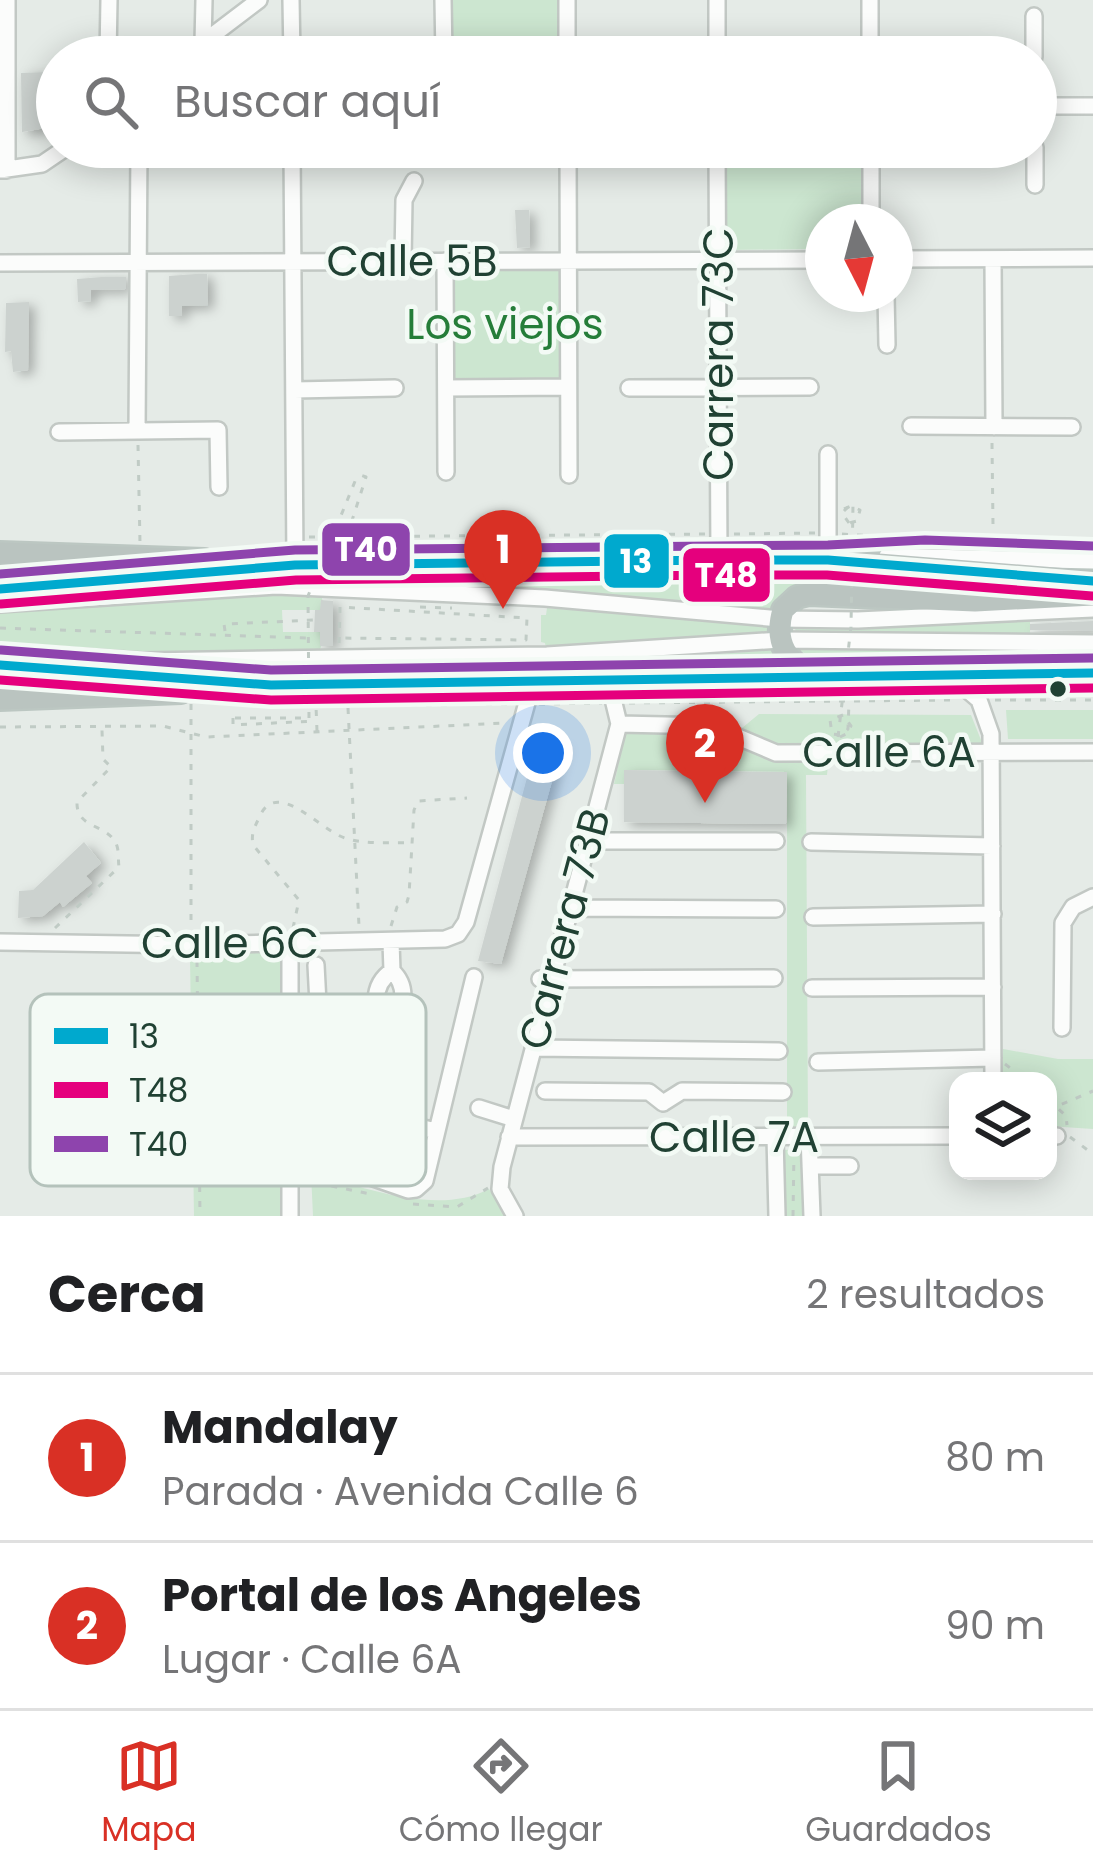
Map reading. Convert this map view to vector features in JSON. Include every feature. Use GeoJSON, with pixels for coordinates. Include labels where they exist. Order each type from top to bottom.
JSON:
{"type":"FeatureCollection","features":[{"type":"Feature","properties":{"kind":"highway"},"geometry":{"type":"LineString","coordinates":[[0,553],[295,565]]}},
{"type":"Feature","properties":{"kind":"highway"},"geometry":{"type":"LineString","coordinates":[[0,589],[295,565],[718,560],[828,560],[1093,580]]}},
{"type":"Feature","properties":{"kind":"highway"},"geometry":{"type":"LineString","coordinates":[[818,677],[794,665],[780,629],[788,603],[809,594],[975,601],[1093,596]]}},
{"type":"Feature","properties":{"kind":"highway"},"geometry":{"type":"LineString","coordinates":[[0,665],[272,685],[529,693],[591,681],[1093,673]]}},
{"type":"Feature","properties":{"kind":"highway"},"geometry":{"type":"LineString","coordinates":[[0,699],[272,685]]}},
{"type":"Feature","properties":{"kind":"street"},"geometry":{"type":"LineString","coordinates":[[8,0],[3,170],[36,165]]}},
{"type":"Feature","properties":{"kind":"street"},"geometry":{"type":"LineString","coordinates":[[108,36],[109,0]]}},
{"type":"Feature","properties":{"kind":"street"},"geometry":{"type":"LineString","coordinates":[[203,36],[204,0]]}},
{"type":"Feature","properties":{"kind":"street"},"geometry":{"type":"LineString","coordinates":[[212,36],[259,0]]}},
{"type":"Feature","properties":{"kind":"street"},"geometry":{"type":"LineString","coordinates":[[291,0],[292,36]]}},
{"type":"Feature","properties":{"kind":"street"},"geometry":{"type":"LineString","coordinates":[[443,0],[444,36]]}},
{"type":"Feature","properties":{"kind":"street"},"geometry":{"type":"LineString","coordinates":[[567,0],[567,36]]}},
{"type":"Feature","properties":{"kind":"street"},"geometry":{"type":"LineString","coordinates":[[717,0],[717,36]]}},
{"type":"Feature","properties":{"kind":"street"},"geometry":{"type":"LineString","coordinates":[[870,0],[870,36]]}},
{"type":"Feature","properties":{"kind":"street"},"geometry":{"type":"LineString","coordinates":[[1034,16],[1034,36]]}},
{"type":"Feature","properties":{"kind":"street"},"geometry":{"type":"LineString","coordinates":[[1057,106],[1093,106]]}},
{"type":"Feature","properties":{"kind":"street"},"geometry":{"type":"LineString","coordinates":[[137,431],[139,168]]}},
{"type":"Feature","properties":{"kind":"street"},"geometry":{"type":"LineString","coordinates":[[292,168],[295,565]]}},
{"type":"Feature","properties":{"kind":"street"},"geometry":{"type":"LineString","coordinates":[[568,168],[569,475]]}},
{"type":"Feature","properties":{"kind":"street","name":"Carrera 73C"},"geometry":{"type":"LineString","coordinates":[[717,168],[718,560]]}},
{"type":"Feature","properties":{"kind":"street"},"geometry":{"type":"LineString","coordinates":[[871,168],[871,204]]}},
{"type":"Feature","properties":{"kind":"street"},"geometry":{"type":"LineString","coordinates":[[1035,168],[1035,185]]}},
{"type":"Feature","properties":{"kind":"street"},"geometry":{"type":"LineString","coordinates":[[403,261],[404,200],[414,181]]}},
{"type":"Feature","properties":{"kind":"street"},"geometry":{"type":"LineString","coordinates":[[993,259],[994,427]]}},
{"type":"Feature","properties":{"kind":"street"},"geometry":{"type":"LineString","coordinates":[[913,260],[1093,259]]}},
{"type":"Feature","properties":{"kind":"street","name":"Calle 5B"},"geometry":{"type":"LineString","coordinates":[[0,263],[805,260]]}},
{"type":"Feature","properties":{"kind":"street"},"geometry":{"type":"LineString","coordinates":[[445,261],[446,472]]}},
{"type":"Feature","properties":{"kind":"street"},"geometry":{"type":"LineString","coordinates":[[886,312],[887,345]]}},
{"type":"Feature","properties":{"kind":"street"},"geometry":{"type":"LineString","coordinates":[[446,388],[568,386]]}},
{"type":"Feature","properties":{"kind":"street"},"geometry":{"type":"LineString","coordinates":[[629,388],[810,387]]}},
{"type":"Feature","properties":{"kind":"street"},"geometry":{"type":"LineString","coordinates":[[294,390],[395,388]]}},
{"type":"Feature","properties":{"kind":"street"},"geometry":{"type":"LineString","coordinates":[[911,427],[1072,427]]}},
{"type":"Feature","properties":{"kind":"street"},"geometry":{"type":"LineString","coordinates":[[58,432],[218,430],[219,487]]}},
{"type":"Feature","properties":{"kind":"street"},"geometry":{"type":"LineString","coordinates":[[828,454],[828,560],[924,555],[1093,561]]}},
{"type":"Feature","properties":{"kind":"street"},"geometry":{"type":"LineString","coordinates":[[0,604],[322,586],[545,598],[780,629],[1093,643]]}},
{"type":"Feature","properties":{"kind":"street"},"geometry":{"type":"LineString","coordinates":[[0,652],[142,661],[547,655],[858,620],[1093,609]]}},
{"type":"Feature","properties":{"kind":"street"},"geometry":{"type":"LineString","coordinates":[[950,675],[979,700],[989,720],[993,1072]]}},
{"type":"Feature","properties":{"kind":"street"},"geometry":{"type":"LineString","coordinates":[[591,681],[605,688],[616,704]]}},
{"type":"Feature","properties":{"kind":"street"},"geometry":{"type":"LineString","coordinates":[[521,722],[529,693]]}},
{"type":"Feature","properties":{"kind":"street","name":"Carrera 73B"},"geometry":{"type":"LineString","coordinates":[[515,1216],[500,1189],[509,1137],[543,988],[570,908],[577,859],[588,841],[619,724],[616,704]]}},
{"type":"Feature","properties":{"kind":"street","name":"Calle 6C"},"geometry":{"type":"LineString","coordinates":[[0,942],[191,945],[445,940],[458,934],[466,922],[521,722]]}},
{"type":"Feature","properties":{"kind":"street","name":"Calle 6A"},"geometry":{"type":"LineString","coordinates":[[619,724],[712,726],[776,753],[1093,752]]}},
{"type":"Feature","properties":{"kind":"street"},"geometry":{"type":"LineString","coordinates":[[588,841],[776,841]]}},
{"type":"Feature","properties":{"kind":"street"},"geometry":{"type":"LineString","coordinates":[[811,842],[992,845]]}},
{"type":"Feature","properties":{"kind":"street"},"geometry":{"type":"LineString","coordinates":[[1062,1028],[1063,923],[1073,907],[1093,897]]}},
{"type":"Feature","properties":{"kind":"street"},"geometry":{"type":"LineString","coordinates":[[570,908],[776,909]]}},
{"type":"Feature","properties":{"kind":"street"},"geometry":{"type":"LineString","coordinates":[[813,917],[993,914]]}},
{"type":"Feature","properties":{"kind":"street"},"geometry":{"type":"LineString","coordinates":[[391,942],[392,971],[403,994]]}},
{"type":"Feature","properties":{"kind":"street"},"geometry":{"type":"LineString","coordinates":[[290,943],[290,994]]}},
{"type":"Feature","properties":{"kind":"street"},"geometry":{"type":"LineString","coordinates":[[316,965],[317,994]]}},
{"type":"Feature","properties":{"kind":"street"},"geometry":{"type":"LineString","coordinates":[[378,994],[382,977],[392,971]]}},
{"type":"Feature","properties":{"kind":"street"},"geometry":{"type":"LineString","coordinates":[[426,1176],[474,976]]}},
{"type":"Feature","properties":{"kind":"street"},"geometry":{"type":"LineString","coordinates":[[543,988],[774,979]]}},
{"type":"Feature","properties":{"kind":"street"},"geometry":{"type":"LineString","coordinates":[[812,988],[993,987]]}},
{"type":"Feature","properties":{"kind":"street"},"geometry":{"type":"LineString","coordinates":[[533,1048],[779,1052]]}},
{"type":"Feature","properties":{"kind":"street"},"geometry":{"type":"LineString","coordinates":[[818,1061],[993,1058]]}},
{"type":"Feature","properties":{"kind":"street"},"geometry":{"type":"LineString","coordinates":[[544,1091],[649,1092],[663,1103]]}},
{"type":"Feature","properties":{"kind":"street"},"geometry":{"type":"LineString","coordinates":[[663,1103],[682,1091],[782,1092]]}},
{"type":"Feature","properties":{"kind":"street"},"geometry":{"type":"LineString","coordinates":[[663,1103],[664,1137]]}},
{"type":"Feature","properties":{"kind":"street"},"geometry":{"type":"LineString","coordinates":[[479,1108],[514,1119]]}},
{"type":"Feature","properties":{"kind":"street"},"geometry":{"type":"LineString","coordinates":[[426,1129],[436,1131]]}},
{"type":"Feature","properties":{"kind":"street"},"geometry":{"type":"LineString","coordinates":[[802,1136],[810,1166],[812,1216]]}},
{"type":"Feature","properties":{"kind":"street","name":"Calle 7A"},"geometry":{"type":"LineString","coordinates":[[509,1137],[949,1136]]}},
{"type":"Feature","properties":{"kind":"street"},"geometry":{"type":"LineString","coordinates":[[775,1137],[777,1216]]}},
{"type":"Feature","properties":{"kind":"street"},"geometry":{"type":"LineString","coordinates":[[810,1166],[850,1166]]}},
{"type":"Feature","properties":{"kind":"path"},"geometry":{"type":"LineString","coordinates":[[993,525],[994,427]]}},
{"type":"Feature","properties":{"kind":"path"},"geometry":{"type":"LineString","coordinates":[[137,431],[141,556]]}},
{"type":"Feature","properties":{"kind":"path"},"geometry":{"type":"LineString","coordinates":[[317,721],[233,725],[233,718],[309,718],[308,596],[358,474],[366,477],[346,538]]}},
{"type":"Feature","properties":{"kind":"path"},"geometry":{"type":"LineString","coordinates":[[846,509],[851,506],[856,506],[861,513],[855,523],[852,523],[846,522],[842,513],[847,505],[853,504],[852,525],[851,627],[843,698],[841,717],[838,737],[848,733],[851,726],[846,716],[843,715],[839,715],[830,720],[828,727],[832,734],[835,735],[839,736],[846,733],[849,724],[849,701],[849,677]]}},
{"type":"Feature","properties":{"kind":"path"},"geometry":{"type":"LineString","coordinates":[[295,537],[828,533],[994,544]]}},
{"type":"Feature","properties":{"kind":"path"},"geometry":{"type":"LineString","coordinates":[[408,604],[432,610],[460,607]]}},
{"type":"Feature","properties":{"kind":"path"},"geometry":{"type":"LineString","coordinates":[[340,606],[527,616],[526,640],[339,640],[340,606]]}},
{"type":"Feature","properties":{"kind":"path"},"geometry":{"type":"LineString","coordinates":[[225,633],[224,624],[314,620]]}},
{"type":"Feature","properties":{"kind":"path"},"geometry":{"type":"LineString","coordinates":[[0,627],[308,638]]}},
{"type":"Feature","properties":{"kind":"path"},"geometry":{"type":"LineString","coordinates":[[317,731],[316,706],[529,693],[616,704],[1093,700]]}},
{"type":"Feature","properties":{"kind":"path"},"geometry":{"type":"LineString","coordinates":[[190,703],[191,945],[199,994]]}},
{"type":"Feature","properties":{"kind":"path"},"geometry":{"type":"LineString","coordinates":[[348,706],[360,943]]}},
{"type":"Feature","properties":{"kind":"path"},"geometry":{"type":"LineString","coordinates":[[0,727],[163,726],[206,737],[521,722]]}},
{"type":"Feature","properties":{"kind":"path"},"geometry":{"type":"LineString","coordinates":[[40,942],[119,867],[118,848],[111,838],[76,812],[76,802],[111,767],[103,759],[101,728]]}},
{"type":"Feature","properties":{"kind":"path"},"geometry":{"type":"LineString","coordinates":[[391,942],[391,918],[409,895],[418,801],[467,798]]}},
{"type":"Feature","properties":{"kind":"path"},"geometry":{"type":"LineString","coordinates":[[290,943],[299,900],[253,845],[263,808],[272,801],[286,801],[321,826],[355,841],[412,843]]}},
{"type":"Feature","properties":{"kind":"path"},"geometry":{"type":"LineString","coordinates":[[993,1058],[1014,1072]]}},
{"type":"Feature","properties":{"kind":"path"},"geometry":{"type":"LineString","coordinates":[[1057,1104],[1093,1091]]}},
{"type":"Feature","properties":{"kind":"path"},"geometry":{"type":"LineString","coordinates":[[1057,1107],[1066,1116],[1064,1132],[1093,1154]]}},
{"type":"Feature","properties":{"kind":"path"},"geometry":{"type":"LineString","coordinates":[[794,1216],[802,1136]]}},
{"type":"Feature","properties":{"kind":"path"},"geometry":{"type":"LineString","coordinates":[[455,1216],[458,1207]]}},
{"type":"Feature","properties":{"kind":"green space"},"geometry":{"type":"Polygon","coordinates":[[[448,0],[558,0],[558,36],[449,36],[448,0]]]}},
{"type":"Feature","properties":{"kind":"green space"},"geometry":{"type":"Polygon","coordinates":[[[725,168],[862,168],[863,204],[805,204],[805,249],[726,250],[725,168]]]}},
{"type":"Feature","properties":{"kind":"green space","name":"Los viejos"},"geometry":{"type":"Polygon","coordinates":[[[451,267],[560,267],[560,381],[451,381],[451,267]]]}},
{"type":"Feature","properties":{"kind":"green space"},"geometry":{"type":"Polygon","coordinates":[[[794,573],[1076,591],[794,590],[767,611],[556,589],[336,580],[794,573]]]}},
{"type":"Feature","properties":{"kind":"green space"},"geometry":{"type":"Polygon","coordinates":[[[229,596],[321,596],[326,610],[282,610],[283,632],[325,632],[320,650],[154,653],[0,647],[0,611],[229,596]]]}},
{"type":"Feature","properties":{"kind":"green space"},"geometry":{"type":"Polygon","coordinates":[[[547,608],[768,625],[769,634],[546,649],[541,642],[541,615],[546,615],[547,608]]]}},
{"type":"Feature","properties":{"kind":"green space"},"geometry":{"type":"Polygon","coordinates":[[[1030,615],[1030,637],[796,633],[795,628],[1030,615]]]}},
{"type":"Feature","properties":{"kind":"green space"},"geometry":{"type":"Polygon","coordinates":[[[795,647],[1093,654],[1093,658],[817,662],[795,647]]]}},
{"type":"Feature","properties":{"kind":"green space"},"geometry":{"type":"Polygon","coordinates":[[[776,648],[784,664],[532,668],[758,651],[776,648]]]}},
{"type":"Feature","properties":{"kind":"green space"},"geometry":{"type":"Polygon","coordinates":[[[1006,710],[1093,710],[1093,739],[1008,739],[1006,710]]]}},
{"type":"Feature","properties":{"kind":"green space"},"geometry":{"type":"Polygon","coordinates":[[[759,714],[971,715],[983,745],[791,748],[772,745],[742,728],[759,714]]]}},
{"type":"Feature","properties":{"kind":"green space"},"geometry":{"type":"Polygon","coordinates":[[[626,731],[713,733],[765,757],[828,765],[827,775],[806,775],[808,1127],[787,1128],[787,772],[625,770],[624,784],[614,784],[626,731]]]}},
{"type":"Feature","properties":{"kind":"green space"},"geometry":{"type":"Polygon","coordinates":[[[196,951],[283,953],[283,994],[191,994],[190,957],[196,951]]]}},
{"type":"Feature","properties":{"kind":"green space"},"geometry":{"type":"Polygon","coordinates":[[[1003,1049],[1058,1059],[1093,1059],[1093,1129],[1057,1127],[1057,1072],[1002,1072],[1003,1049]]]}},
{"type":"Feature","properties":{"kind":"green space"},"geometry":{"type":"Polygon","coordinates":[[[803,1149],[804,1216],[783,1216],[783,1150],[803,1149]]]}},
{"type":"Feature","properties":{"kind":"green space"},"geometry":{"type":"Polygon","coordinates":[[[194,1186],[283,1186],[283,1216],[194,1216],[194,1186]]]}},
{"type":"Feature","properties":{"kind":"green space"},"geometry":{"type":"Polygon","coordinates":[[[312,1186],[357,1186],[425,1200],[469,1197],[489,1189],[507,1216],[313,1216],[312,1186]]]}},
{"type":"Feature","properties":{"kind":"building"},"geometry":{"type":"Polygon","coordinates":[[[36,72],[36,130],[22,132],[21,73],[36,72]]]}},
{"type":"Feature","properties":{"kind":"building"},"geometry":{"type":"Polygon","coordinates":[[[515,210],[529,210],[530,247],[517,248],[515,210]]]}},
{"type":"Feature","properties":{"kind":"building"},"geometry":{"type":"Polygon","coordinates":[[[207,274],[208,305],[182,306],[182,316],[169,316],[169,276],[207,274]]]}},
{"type":"Feature","properties":{"kind":"building"},"geometry":{"type":"Polygon","coordinates":[[[126,277],[126,289],[91,290],[91,301],[78,302],[77,279],[126,277]]]}},
{"type":"Feature","properties":{"kind":"building"},"geometry":{"type":"Polygon","coordinates":[[[29,302],[28,370],[13,372],[11,351],[5,352],[6,303],[29,302]]]}},
{"type":"Feature","properties":{"kind":"building"},"geometry":{"type":"Polygon","coordinates":[[[321,600],[333,601],[333,646],[320,646],[320,632],[314,632],[315,610],[320,610],[321,600]]]}},
{"type":"Feature","properties":{"kind":"building"},"geometry":{"type":"Polygon","coordinates":[[[1093,621],[1093,631],[1030,630],[1030,624],[1093,621]]]}},
{"type":"Feature","properties":{"kind":"building"},"geometry":{"type":"Polygon","coordinates":[[[536,744],[562,745],[501,964],[478,961],[536,744]]]}},
{"type":"Feature","properties":{"kind":"building"},"geometry":{"type":"Polygon","coordinates":[[[624,770],[787,772],[786,824],[624,822],[624,770]]]}},
{"type":"Feature","properties":{"kind":"building"},"geometry":{"type":"Polygon","coordinates":[[[84,842],[101,863],[86,876],[92,883],[63,907],[60,902],[43,916],[18,918],[19,891],[33,890],[84,842]]]}},
{"type":"Feature","properties":{"kind":"transit line","name":"T40"},"geometry":{"type":"LineString","coordinates":[[0,574],[295,550],[925,540],[1093,546]]}},
{"type":"Feature","properties":{"kind":"transit line","name":"13"},"geometry":{"type":"LineString","coordinates":[[0,589],[295,565],[719,560],[828,560],[1093,581]]}},
{"type":"Feature","properties":{"kind":"transit line","name":"T48"},"geometry":{"type":"LineString","coordinates":[[1,604],[296,580],[719,575],[827,575],[1092,596]]}},
{"type":"Feature","properties":{"kind":"transit line","name":"T40"},"geometry":{"type":"LineString","coordinates":[[1,650],[271,670],[1093,658]]}},
{"type":"Feature","properties":{"kind":"transit line","name":"13"},"geometry":{"type":"LineString","coordinates":[[0,665],[271,685],[1093,673]]}},
{"type":"Feature","properties":{"kind":"transit line","name":"T48"},"geometry":{"type":"LineString","coordinates":[[0,680],[271,700],[1093,688]]}},
{"type":"Feature","properties":{"kind":"place","name":"Mandalay"},"geometry":{"type":"Point","coordinates":[503,609]}},
{"type":"Feature","properties":{"kind":"place","name":"Portal de los Angeles"},"geometry":{"type":"Point","coordinates":[705,803]}}]}
